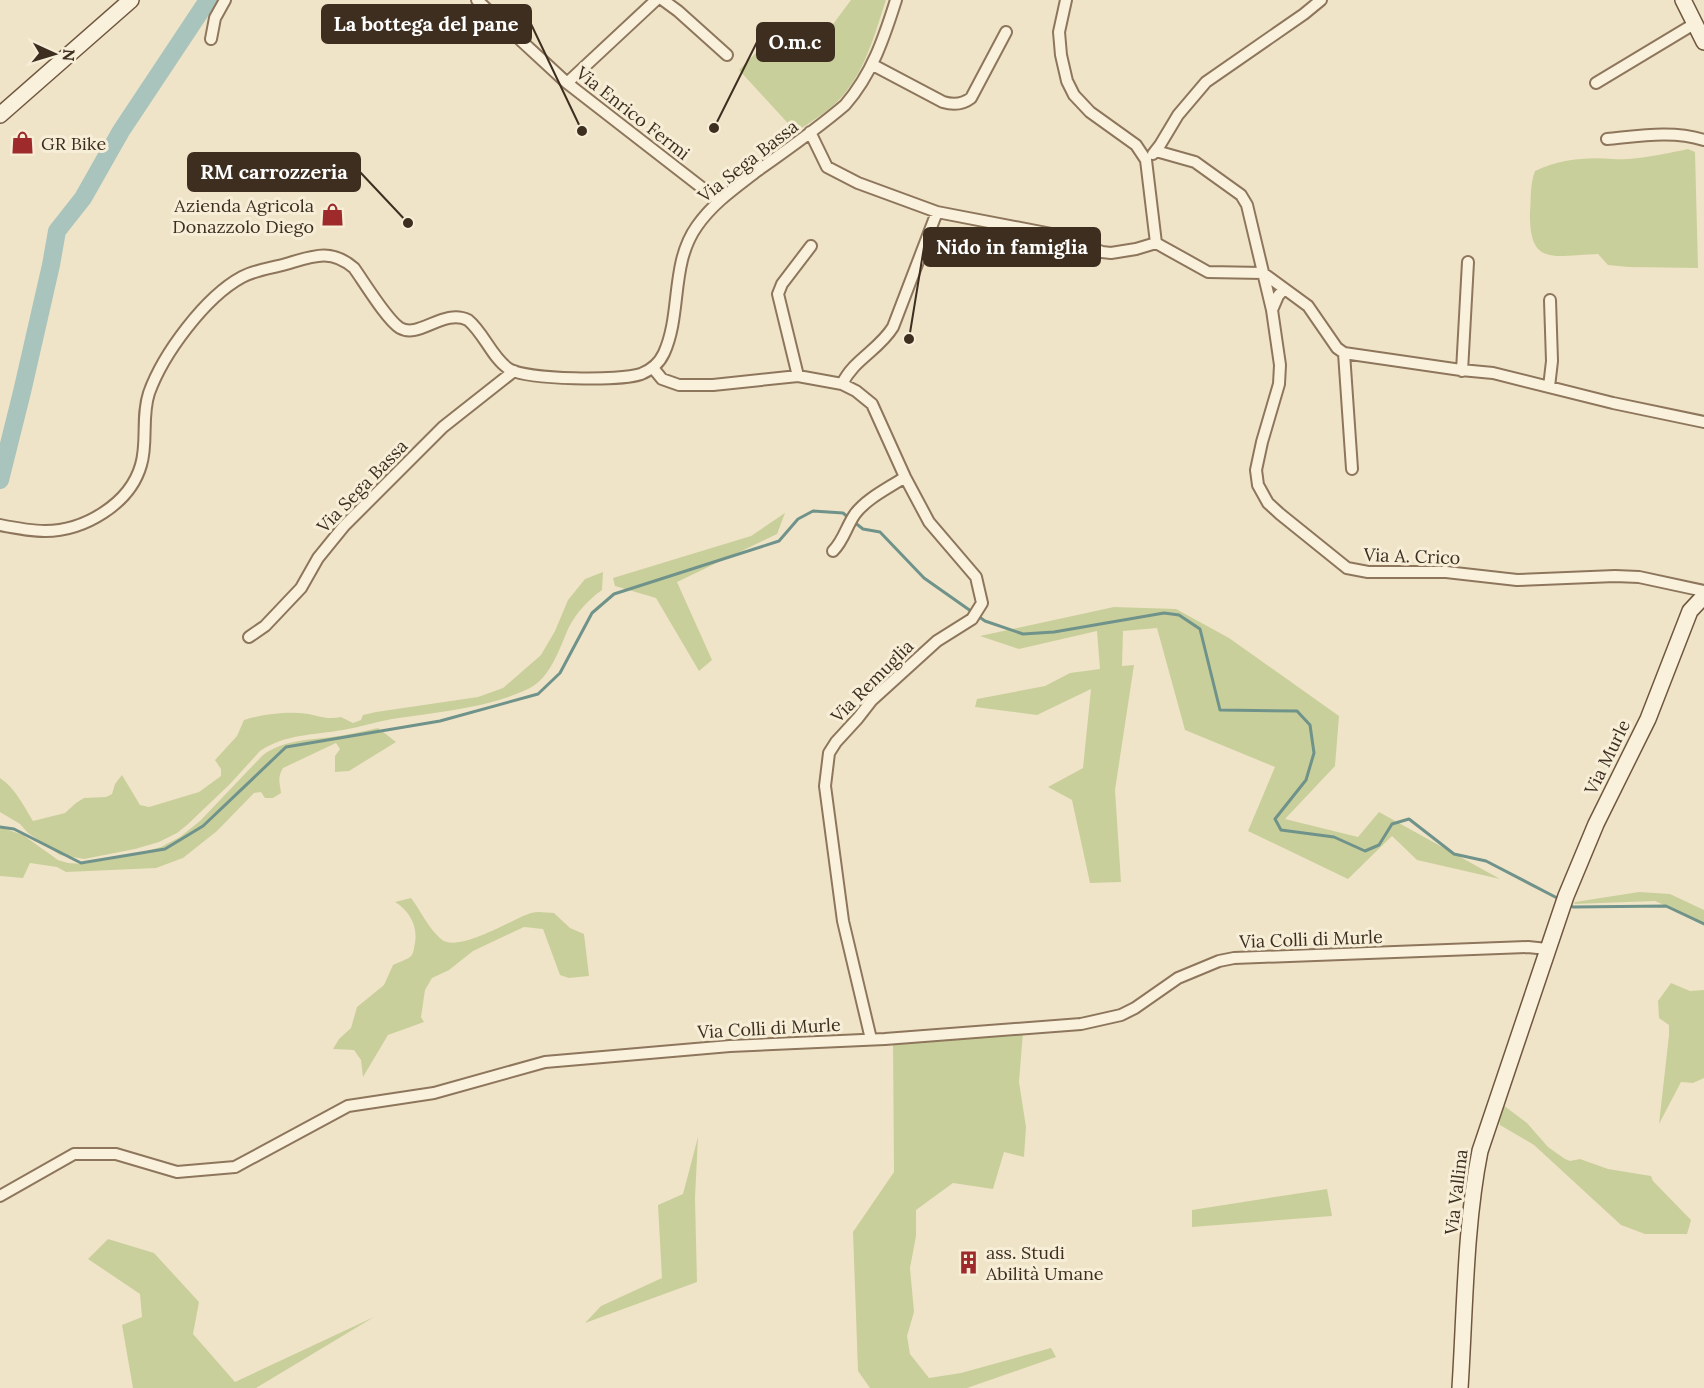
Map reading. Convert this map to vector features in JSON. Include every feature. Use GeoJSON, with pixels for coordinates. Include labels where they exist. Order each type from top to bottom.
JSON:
{"type":"FeatureCollection","features":[{"type":"Feature","properties":{"kind":"main road"},"geometry":{"type":"LineString","coordinates":[[0,115],[131,0]]}},
{"type":"Feature","properties":{"kind":"main road"},"geometry":{"type":"LineString","coordinates":[[1683,0],[1704,42]]}},
{"type":"Feature","properties":{"kind":"main road","name":"Via Murle"},"geometry":{"type":"LineString","coordinates":[[1551,939],[1596,824],[1648,718],[1690,611],[1704,596]]}},
{"type":"Feature","properties":{"kind":"main road","name":"Via Vallina"},"geometry":{"type":"LineString","coordinates":[[1460,1388],[1474,1178],[1480,1151],[1551,939]]}},
{"type":"Feature","properties":{"kind":"street"},"geometry":{"type":"LineString","coordinates":[[211,39],[215,18],[225,0]]}},
{"type":"Feature","properties":{"kind":"street","name":"Via Enrico Fermi"},"geometry":{"type":"LineString","coordinates":[[477,0],[567,83],[719,201]]}},
{"type":"Feature","properties":{"kind":"street"},"geometry":{"type":"LineString","coordinates":[[567,83],[656,0]]}},
{"type":"Feature","properties":{"kind":"street"},"geometry":{"type":"LineString","coordinates":[[663,0],[727,55]]}},
{"type":"Feature","properties":{"kind":"street","name":"Via Sega Bassa"},"geometry":{"type":"LineString","coordinates":[[653,368],[660,360],[668,341],[686,244],[702,219],[719,201],[845,105],[860,87],[873,65],[896,0]]}},
{"type":"Feature","properties":{"kind":"street"},"geometry":{"type":"LineString","coordinates":[[1066,0],[1059,42],[1067,81],[1074,95],[1090,112],[1136,145],[1146,160],[1156,243]]}},
{"type":"Feature","properties":{"kind":"street"},"geometry":{"type":"LineString","coordinates":[[1146,160],[1156,151],[1178,115],[1206,82],[1321,0]]}},
{"type":"Feature","properties":{"kind":"street"},"geometry":{"type":"LineString","coordinates":[[1596,82],[1694,24]]}},
{"type":"Feature","properties":{"kind":"street"},"geometry":{"type":"LineString","coordinates":[[873,65],[943,102],[954,105],[967,101],[974,93],[1006,32]]}},
{"type":"Feature","properties":{"kind":"street"},"geometry":{"type":"LineString","coordinates":[[810,132],[826,167],[858,183],[937,212],[1062,236],[1102,252],[1136,249],[1156,243],[1208,272],[1263,273],[1314,313],[1344,353],[1493,373],[1613,404],[1704,422]]}},
{"type":"Feature","properties":{"kind":"street"},"geometry":{"type":"LineString","coordinates":[[1607,139],[1676,134],[1694,136],[1704,140]]}},
{"type":"Feature","properties":{"kind":"street","name":"Via A. Crico"},"geometry":{"type":"LineString","coordinates":[[1156,151],[1195,162],[1241,195],[1247,205],[1272,310],[1280,365],[1279,384],[1256,470],[1258,485],[1268,503],[1347,568],[1368,572],[1446,572],[1517,580],[1639,577],[1704,591]]}},
{"type":"Feature","properties":{"kind":"street"},"geometry":{"type":"LineString","coordinates":[[842,384],[859,360],[884,339],[893,327],[937,212]]}},
{"type":"Feature","properties":{"kind":"street"},"geometry":{"type":"LineString","coordinates":[[798,376],[778,294],[782,284],[811,246]]}},
{"type":"Feature","properties":{"kind":"street"},"geometry":{"type":"LineString","coordinates":[[0,525],[24,530],[67,529],[100,515],[125,494],[133,485],[142,465],[145,408],[149,394],[170,351],[195,319],[223,291],[244,276],[312,256],[339,258],[354,268],[400,328],[414,330],[448,317],[464,318],[473,324],[504,365],[514,371],[556,377],[609,377],[634,376],[653,368]]}},
{"type":"Feature","properties":{"kind":"street"},"geometry":{"type":"LineString","coordinates":[[1462,370],[1468,262]]}},
{"type":"Feature","properties":{"kind":"street"},"geometry":{"type":"LineString","coordinates":[[1272,310],[1284,289]]}},
{"type":"Feature","properties":{"kind":"street"},"geometry":{"type":"LineString","coordinates":[[1549,387],[1552,361],[1550,300]]}},
{"type":"Feature","properties":{"kind":"street"},"geometry":{"type":"LineString","coordinates":[[1344,353],[1352,468]]}},
{"type":"Feature","properties":{"kind":"street","name":"Via Remuglia"},"geometry":{"type":"LineString","coordinates":[[653,368],[662,379],[678,385],[713,385],[798,376],[842,384],[856,391],[872,404],[905,477],[929,522],[976,577],[982,597],[979,608],[972,619],[930,646],[872,700],[829,753],[825,786],[843,921],[871,1039]]}},
{"type":"Feature","properties":{"kind":"street","name":"Via Sega Bassa"},"geometry":{"type":"LineString","coordinates":[[249,637],[265,626],[300,588],[318,558],[344,526],[442,428],[514,371]]}},
{"type":"Feature","properties":{"kind":"street"},"geometry":{"type":"LineString","coordinates":[[833,551],[842,542],[856,513],[870,500],[905,477]]}},
{"type":"Feature","properties":{"kind":"street","name":"Via Colli di Murle"},"geometry":{"type":"LineString","coordinates":[[0,1196],[74,1154],[116,1154],[177,1172],[235,1167],[348,1106],[434,1093],[544,1062],[730,1046],[1055,1027],[1114,1017],[1136,1008],[1178,978],[1219,961],[1234,958],[1528,947],[1547,949],[1551,939]]}},
{"type":"Feature","properties":{"kind":"green space"},"geometry":{"type":"Polygon","coordinates":[[[851,0],[886,0],[868,54],[855,78],[838,101],[796,132],[739,70],[786,22],[816,47],[851,0]]]}},
{"type":"Feature","properties":{"kind":"green space"},"geometry":{"type":"Polygon","coordinates":[[[1688,149],[1695,152],[1698,268],[1608,265],[1598,254],[1547,255],[1534,243],[1530,213],[1531,186],[1535,171],[1574,160],[1630,159],[1688,149]]]}},
{"type":"Feature","properties":{"kind":"green space"},"geometry":{"type":"Polygon","coordinates":[[[785,513],[777,534],[677,582],[712,660],[699,671],[656,598],[615,586],[613,578],[751,536],[785,513]]]}},
{"type":"Feature","properties":{"kind":"green space"},"geometry":{"type":"Polygon","coordinates":[[[603,572],[602,590],[576,616],[544,677],[530,688],[480,705],[279,741],[260,751],[230,784],[187,825],[159,842],[84,859],[60,855],[28,833],[20,824],[0,812],[0,778],[15,792],[33,821],[65,813],[84,798],[106,797],[112,794],[115,784],[122,775],[140,805],[149,807],[199,792],[221,776],[221,769],[215,760],[237,736],[244,720],[278,713],[303,713],[330,718],[341,717],[353,723],[361,720],[363,715],[478,697],[503,688],[541,655],[555,631],[568,600],[585,579],[603,572]]]}},
{"type":"Feature","properties":{"kind":"green space"},"geometry":{"type":"Polygon","coordinates":[[[1114,607],[1176,609],[1229,638],[1339,716],[1335,766],[1285,819],[1358,837],[1379,812],[1500,879],[1417,860],[1392,836],[1348,879],[1248,831],[1275,767],[1185,730],[1157,628],[1123,631],[1122,666],[1134,665],[1115,790],[1121,882],[1090,883],[1072,800],[1048,787],[1083,768],[1091,689],[1037,715],[975,707],[977,699],[1045,686],[1070,673],[1100,669],[1097,631],[1019,649],[980,636],[1114,607]]]}},
{"type":"Feature","properties":{"kind":"green space"},"geometry":{"type":"Polygon","coordinates":[[[378,728],[396,742],[349,771],[335,772],[335,756],[340,749],[336,743],[283,768],[279,778],[281,793],[273,798],[265,798],[261,792],[254,793],[217,831],[183,858],[156,868],[66,872],[57,867],[30,863],[23,878],[0,876],[0,827],[23,835],[58,860],[68,863],[84,864],[136,854],[161,847],[180,837],[200,821],[263,755],[271,750],[296,742],[378,728]]]}},
{"type":"Feature","properties":{"kind":"green space"},"geometry":{"type":"Polygon","coordinates":[[[1639,892],[1670,894],[1704,910],[1704,923],[1655,901],[1574,904],[1639,892]]]}},
{"type":"Feature","properties":{"kind":"green space"},"geometry":{"type":"Polygon","coordinates":[[[411,898],[432,930],[441,939],[449,942],[472,939],[531,913],[554,913],[570,928],[584,934],[589,976],[569,978],[560,975],[543,929],[524,927],[473,951],[449,970],[432,978],[425,990],[421,1017],[424,1022],[388,1035],[363,1077],[361,1060],[354,1050],[333,1049],[339,1039],[351,1028],[357,1007],[384,985],[393,965],[412,955],[416,936],[414,924],[408,914],[395,902],[411,898]]]}},
{"type":"Feature","properties":{"kind":"green space"},"geometry":{"type":"Polygon","coordinates":[[[1671,983],[1690,991],[1704,990],[1704,1078],[1693,1083],[1681,1082],[1659,1124],[1669,1025],[1659,1018],[1658,1001],[1671,983]]]}},
{"type":"Feature","properties":{"kind":"green space"},"geometry":{"type":"Polygon","coordinates":[[[1023,1032],[1019,1082],[1026,1127],[1024,1157],[1004,1152],[993,1189],[953,1183],[916,1210],[916,1236],[910,1268],[914,1312],[907,1336],[910,1354],[929,1378],[961,1373],[1051,1348],[1056,1357],[967,1388],[870,1388],[858,1371],[853,1232],[894,1172],[893,1043],[1023,1032]]]}},
{"type":"Feature","properties":{"kind":"green space"},"geometry":{"type":"Polygon","coordinates":[[[1503,1105],[1527,1123],[1548,1147],[1565,1159],[1570,1161],[1580,1159],[1608,1169],[1651,1176],[1653,1181],[1691,1220],[1687,1234],[1645,1234],[1621,1225],[1534,1145],[1500,1125],[1499,1119],[1503,1105]]]}},
{"type":"Feature","properties":{"kind":"green space"},"geometry":{"type":"Polygon","coordinates":[[[698,1137],[695,1198],[697,1282],[585,1323],[601,1306],[662,1278],[658,1205],[683,1194],[698,1137]]]}},
{"type":"Feature","properties":{"kind":"green space"},"geometry":{"type":"Polygon","coordinates":[[[1327,1189],[1332,1216],[1192,1227],[1192,1210],[1327,1189]]]}},
{"type":"Feature","properties":{"kind":"green space"},"geometry":{"type":"Polygon","coordinates":[[[108,1239],[154,1253],[199,1302],[193,1334],[235,1382],[374,1317],[256,1388],[133,1388],[122,1325],[142,1317],[140,1294],[88,1259],[108,1239]]]}},
{"type":"Feature","properties":{"kind":"waterway"},"geometry":{"type":"LineString","coordinates":[[0,480],[22,392],[57,231],[83,198],[121,131],[208,0]]}},
{"type":"Feature","properties":{"kind":"waterway"},"geometry":{"type":"LineString","coordinates":[[0,827],[14,829],[81,863],[165,849],[203,826],[286,747],[440,721],[538,694],[560,673],[592,613],[614,594],[779,541],[798,519],[813,511],[843,513],[849,518]]}},
{"type":"Feature","properties":{"kind":"waterway"},"geometry":{"type":"LineString","coordinates":[[854,522],[863,529],[880,532],[924,578],[985,621],[1023,634],[1054,632],[1164,613],[1179,615],[1200,629],[1220,710],[1297,711],[1310,725],[1314,753],[1306,780],[1275,819],[1281,830],[1334,837],[1365,851],[1379,845],[1392,824],[1409,819],[1454,854],[1486,861],[1561,900]]}},
{"type":"Feature","properties":{"kind":"waterway"},"geometry":{"type":"LineString","coordinates":[[1569,905],[1573,907],[1666,906],[1704,924]]}},
{"type":"Feature","properties":{"kind":"place","name":"O.m.c"},"geometry":{"type":"Point","coordinates":[714,128]}},
{"type":"Feature","properties":{"kind":"place","name":"La bottega del pane"},"geometry":{"type":"Point","coordinates":[582,131]}},
{"type":"Feature","properties":{"kind":"place","name":"GR Bike"},"geometry":{"type":"Point","coordinates":[23,143]}},
{"type":"Feature","properties":{"kind":"place","name":"Azienda Agricola Donazzolo Diego"},"geometry":{"type":"Point","coordinates":[332,215]}},
{"type":"Feature","properties":{"kind":"place","name":"RM carrozzeria"},"geometry":{"type":"Point","coordinates":[408,223]}},
{"type":"Feature","properties":{"kind":"place","name":"Nido in famiglia"},"geometry":{"type":"Point","coordinates":[909,339]}},
{"type":"Feature","properties":{"kind":"place","name":"ass. Studi Abilità Umane"},"geometry":{"type":"Point","coordinates":[968,1262]}}]}
